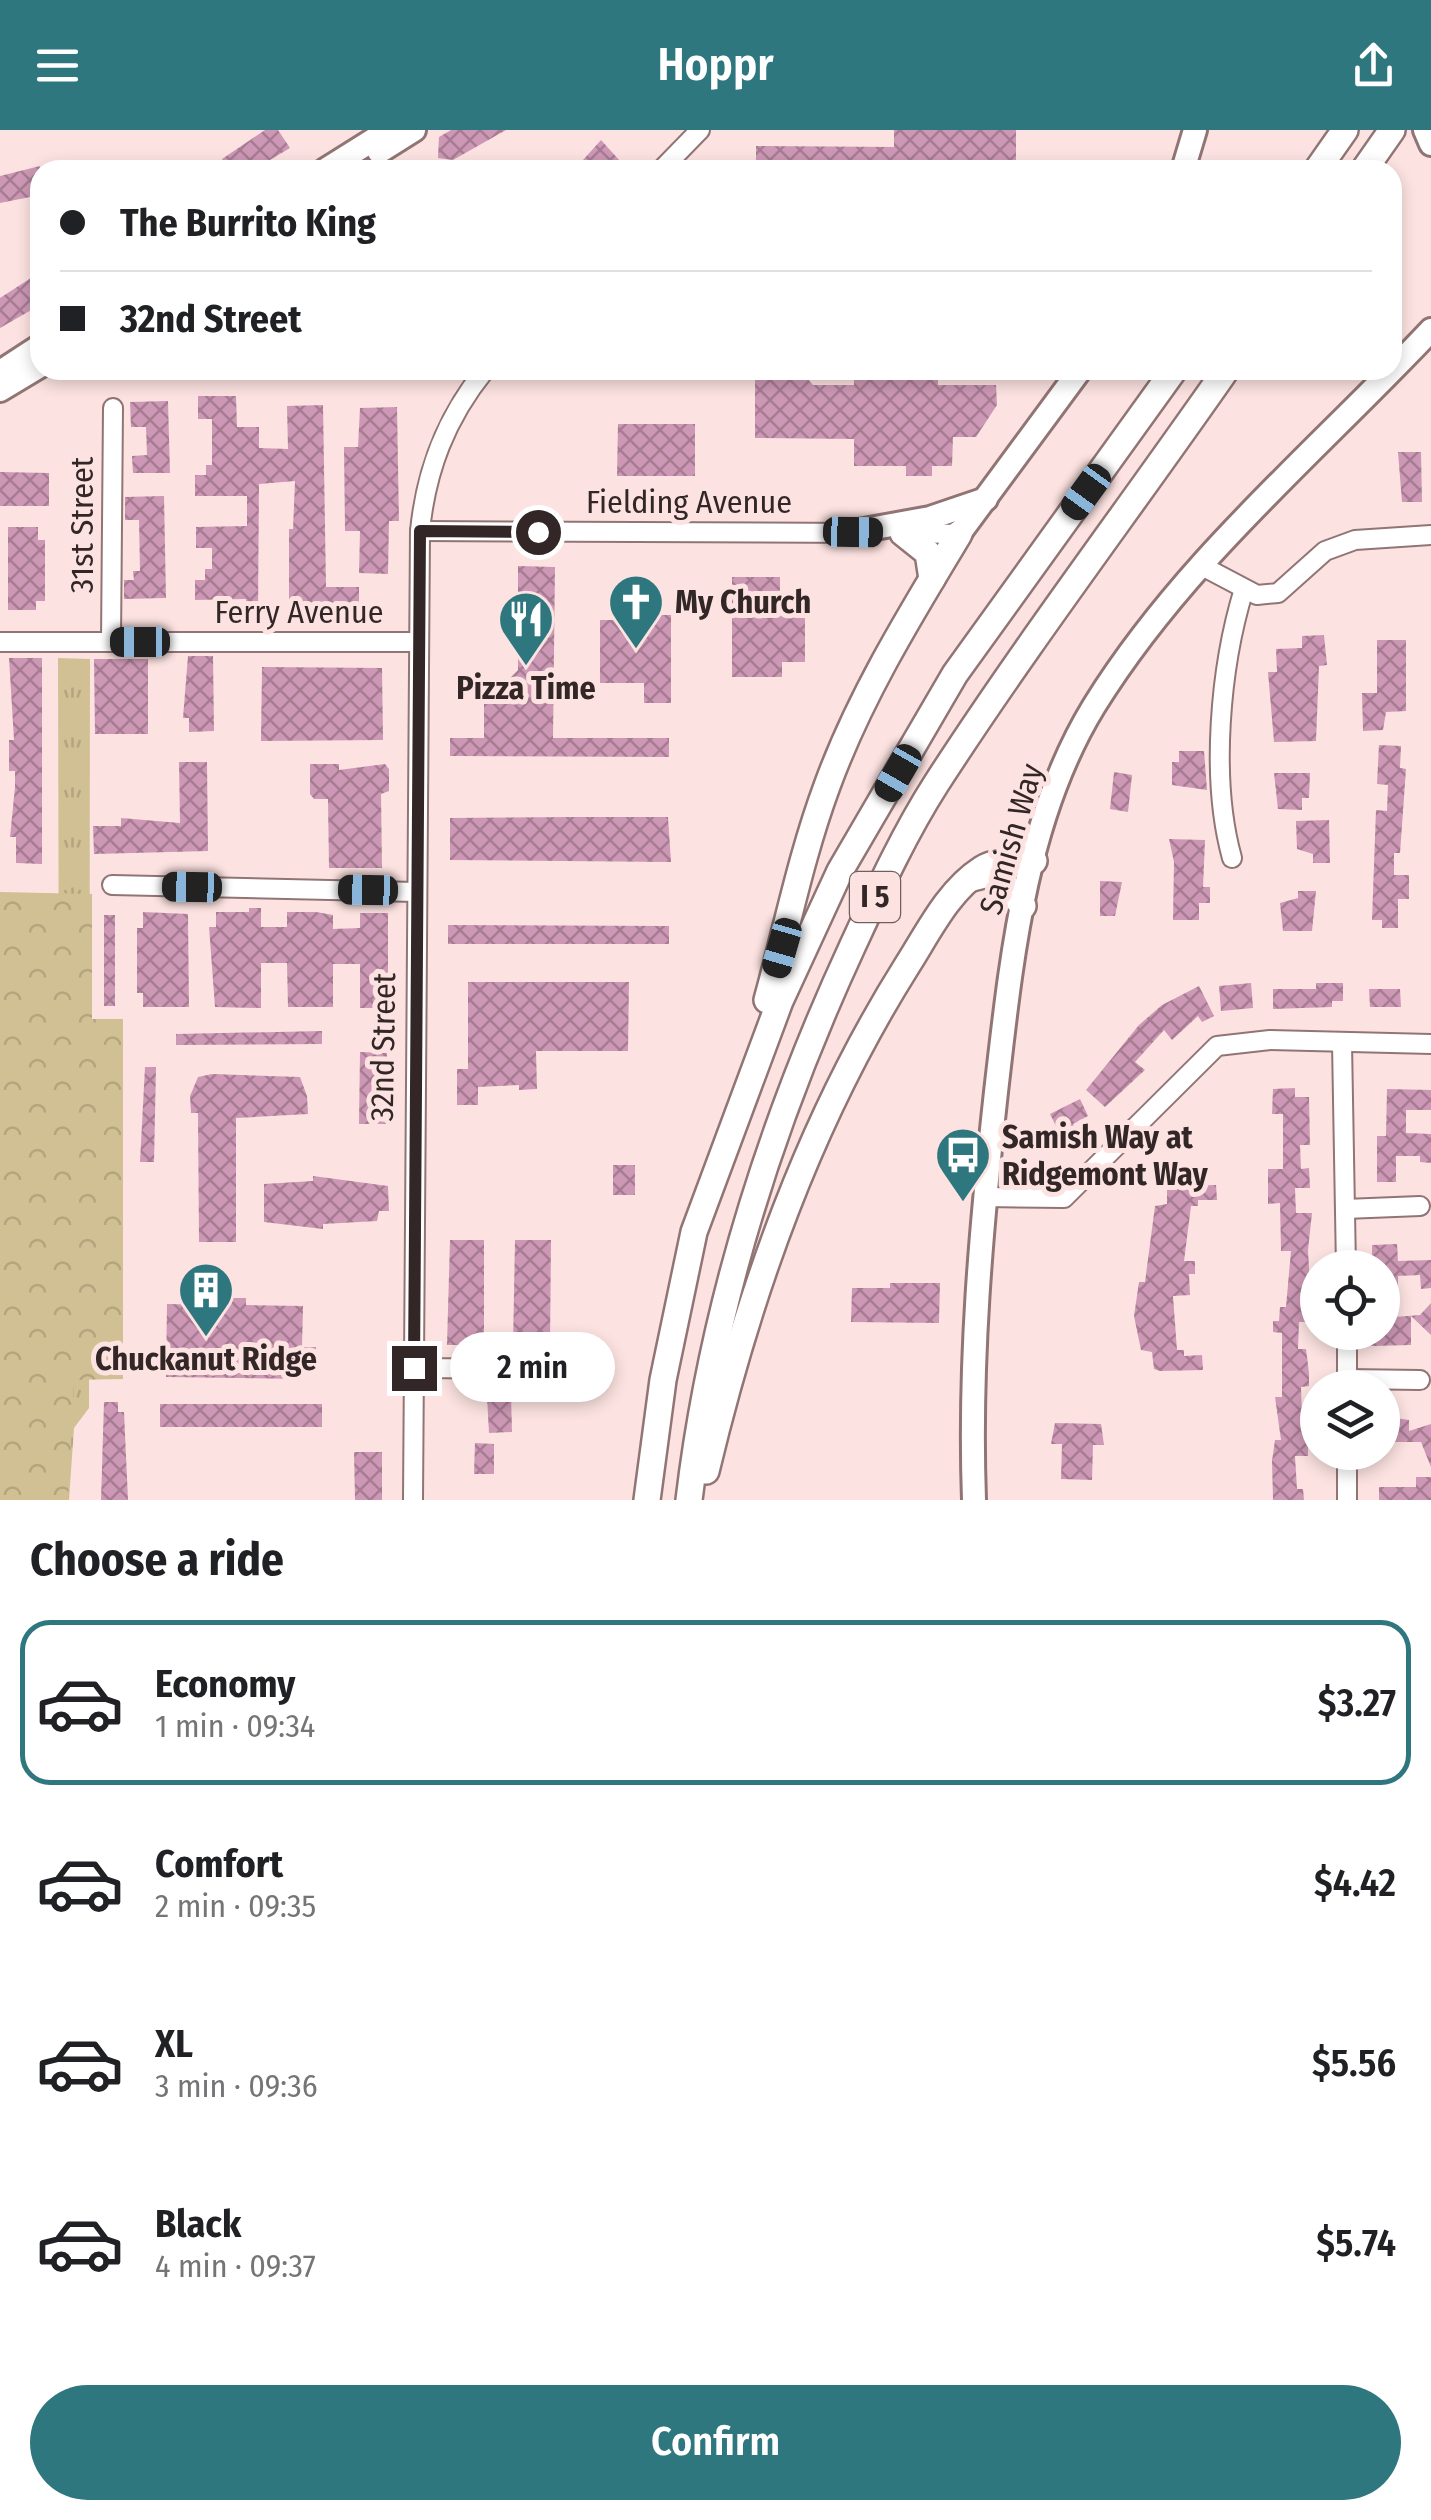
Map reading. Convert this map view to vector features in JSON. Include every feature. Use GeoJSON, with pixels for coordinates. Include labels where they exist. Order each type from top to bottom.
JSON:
{"type":"FeatureCollection","features":[{"type":"Feature","properties":{"kind":"highway"},"geometry":{"type":"LineString","coordinates":[[1325,160],[1345,130]]}},
{"type":"Feature","properties":{"kind":"highway"},"geometry":{"type":"LineString","coordinates":[[1371,160],[1392,130]]}},
{"type":"Feature","properties":{"kind":"highway","name":"I 5"},"geometry":{"type":"LineString","coordinates":[[647,1500],[663,1380],[694,1232],[780,1001],[840,871],[954,674],[1167,380]]}},
{"type":"Feature","properties":{"kind":"highway","name":"I 5"},"geometry":{"type":"LineString","coordinates":[[689,1500],[697,1432],[732,1267],[778,1125],[877,894],[934,786],[1219,380]]}},
{"type":"Feature","properties":{"kind":"highway"},"geometry":{"type":"LineString","coordinates":[[903,533],[928,552],[932,580]]}},
{"type":"Feature","properties":{"kind":"highway"},"geometry":{"type":"LineString","coordinates":[[729,1130],[804,852],[828,781],[891,650],[959,534]]}},
{"type":"Feature","properties":{"kind":"highway"},"geometry":{"type":"LineString","coordinates":[[699,1500],[732,1362],[776,1232],[820,1124],[878,1012],[949,899],[984,867],[1034,861]]}},
{"type":"Feature","properties":{"kind":"highway"},"geometry":{"type":"LineString","coordinates":[[972,878],[988,874],[1002,882],[1023,906]]}},
{"type":"Feature","properties":{"kind":"main road"},"geometry":{"type":"LineString","coordinates":[[340,160],[389,130]]}},
{"type":"Feature","properties":{"kind":"main road"},"geometry":{"type":"LineString","coordinates":[[366,160],[414,130]]}},
{"type":"Feature","properties":{"kind":"main road"},"geometry":{"type":"LineString","coordinates":[[1186,160],[1194,130]]}},
{"type":"Feature","properties":{"kind":"main road"},"geometry":{"type":"LineString","coordinates":[[1425,130],[1431,144]]}},
{"type":"Feature","properties":{"kind":"main road","name":"Samish Way"},"geometry":{"type":"LineString","coordinates":[[1402,360],[1431,330]]}},
{"type":"Feature","properties":{"kind":"main road"},"geometry":{"type":"LineString","coordinates":[[0,372],[30,352]]}},
{"type":"Feature","properties":{"kind":"main road"},"geometry":{"type":"LineString","coordinates":[[0,390],[30,372]]}},
{"type":"Feature","properties":{"kind":"main road"},"geometry":{"type":"LineString","coordinates":[[959,534],[1073,380]]}},
{"type":"Feature","properties":{"kind":"main road","name":"Samish Way"},"geometry":{"type":"LineString","coordinates":[[974,1500],[974,1339],[984,1196],[1006,1005],[1023,906],[1050,799],[1092,710],[1143,634],[1202,566],[1382,380]]}},
{"type":"Feature","properties":{"kind":"main road"},"geometry":{"type":"LineString","coordinates":[[853,532],[930,518],[986,499]]}},
{"type":"Feature","properties":{"kind":"street"},"geometry":{"type":"LineString","coordinates":[[671,160],[700,130]]}},
{"type":"Feature","properties":{"kind":"street","name":"32nd Street"},"geometry":{"type":"LineString","coordinates":[[412,1500],[420,531],[434,456],[459,405],[478,380]]}},
{"type":"Feature","properties":{"kind":"street","name":"31st Street"},"geometry":{"type":"LineString","coordinates":[[111,642],[113,408]]}},
{"type":"Feature","properties":{"kind":"street","name":"Fielding Avenue"},"geometry":{"type":"LineString","coordinates":[[420,531],[959,534]]}},
{"type":"Feature","properties":{"kind":"street"},"geometry":{"type":"LineString","coordinates":[[1202,566],[1257,595],[1278,593],[1325,551],[1354,540],[1431,535]]}},
{"type":"Feature","properties":{"kind":"street"},"geometry":{"type":"LineString","coordinates":[[1232,858],[1225,831],[1222,718],[1228,641],[1244,589]]}},
{"type":"Feature","properties":{"kind":"street","name":"Ferry Avenue"},"geometry":{"type":"LineString","coordinates":[[0,642],[418,642]]}},
{"type":"Feature","properties":{"kind":"street"},"geometry":{"type":"LineString","coordinates":[[112,886],[416,892]]}},
{"type":"Feature","properties":{"kind":"street"},"geometry":{"type":"LineString","coordinates":[[984,1196],[1064,1198],[1217,1046],[1256,1040],[1431,1044]]}},
{"type":"Feature","properties":{"kind":"street"},"geometry":{"type":"LineString","coordinates":[[1342,1043],[1346,1250]]}},
{"type":"Feature","properties":{"kind":"street"},"geometry":{"type":"LineString","coordinates":[[1345,1209],[1420,1206]]}},
{"type":"Feature","properties":{"kind":"street"},"geometry":{"type":"LineString","coordinates":[[414,1368],[558,1369]]}},
{"type":"Feature","properties":{"kind":"street"},"geometry":{"type":"LineString","coordinates":[[1400,1381],[1420,1380]]}},
{"type":"Feature","properties":{"kind":"street"},"geometry":{"type":"LineString","coordinates":[[1347,1470],[1347,1500]]}},
{"type":"Feature","properties":{"kind":"green space"},"geometry":{"type":"Polygon","coordinates":[[[58,658],[90,659],[89,1408],[74,1428],[69,1500],[60,1500],[58,658]]]}},
{"type":"Feature","properties":{"kind":"green space"},"geometry":{"type":"Polygon","coordinates":[[[0,892],[92,894],[92,1019],[123,1019],[123,1379],[74,1380],[68,1500],[0,1500],[0,892]]]}},
{"type":"Feature","properties":{"kind":"building"},"geometry":{"type":"Polygon","coordinates":[[[265,130],[278,130],[290,148],[270,160],[222,159],[265,130]]]}},
{"type":"Feature","properties":{"kind":"building"},"geometry":{"type":"Polygon","coordinates":[[[451,130],[506,130],[453,160],[438,158],[439,137],[451,130]]]}},
{"type":"Feature","properties":{"kind":"building"},"geometry":{"type":"Polygon","coordinates":[[[894,130],[1016,130],[1016,160],[756,160],[756,146],[894,147],[894,130]]]}},
{"type":"Feature","properties":{"kind":"building"},"geometry":{"type":"Polygon","coordinates":[[[601,140],[619,160],[583,160],[601,140]]]}},
{"type":"Feature","properties":{"kind":"building"},"geometry":{"type":"Polygon","coordinates":[[[30,168],[30,197],[0,203],[0,176],[30,168]]]}},
{"type":"Feature","properties":{"kind":"building"},"geometry":{"type":"Polygon","coordinates":[[[30,279],[30,311],[0,328],[0,298],[30,279]]]}},
{"type":"Feature","properties":{"kind":"building"},"geometry":{"type":"Polygon","coordinates":[[[755,380],[854,385],[854,380],[938,380],[938,385],[996,385],[997,405],[976,437],[953,437],[952,466],[932,466],[932,476],[906,476],[906,466],[854,466],[854,439],[755,438],[755,380]]]}},
{"type":"Feature","properties":{"kind":"building"},"geometry":{"type":"Polygon","coordinates":[[[198,396],[236,396],[237,427],[259,427],[259,448],[288,449],[287,406],[323,405],[326,587],[359,587],[359,614],[289,611],[289,529],[293,529],[295,481],[259,484],[258,615],[247,615],[246,599],[195,600],[195,580],[205,580],[205,569],[212,569],[212,548],[196,548],[196,527],[247,526],[247,496],[195,496],[195,475],[206,475],[206,465],[212,465],[212,419],[198,419],[198,396]]]}},
{"type":"Feature","properties":{"kind":"building"},"geometry":{"type":"Polygon","coordinates":[[[168,401],[170,473],[133,473],[132,456],[147,455],[146,427],[131,427],[130,402],[168,401]]]}},
{"type":"Feature","properties":{"kind":"building"},"geometry":{"type":"Polygon","coordinates":[[[397,407],[399,521],[389,521],[388,574],[359,573],[360,531],[345,531],[344,447],[358,447],[360,408],[397,407]]]}},
{"type":"Feature","properties":{"kind":"building"},"geometry":{"type":"Polygon","coordinates":[[[618,424],[695,424],[695,476],[617,476],[618,424]]]}},
{"type":"Feature","properties":{"kind":"building"},"geometry":{"type":"Polygon","coordinates":[[[1398,452],[1421,452],[1422,502],[1402,502],[1398,452]]]}},
{"type":"Feature","properties":{"kind":"building"},"geometry":{"type":"Polygon","coordinates":[[[0,472],[49,473],[49,506],[0,506],[0,472]]]}},
{"type":"Feature","properties":{"kind":"building"},"geometry":{"type":"Polygon","coordinates":[[[164,496],[166,598],[124,599],[124,580],[134,580],[133,571],[140,571],[139,520],[125,520],[125,497],[164,496]]]}},
{"type":"Feature","properties":{"kind":"building"},"geometry":{"type":"Polygon","coordinates":[[[8,527],[38,527],[38,540],[45,540],[45,601],[36,601],[36,610],[8,610],[8,527]]]}},
{"type":"Feature","properties":{"kind":"building"},"geometry":{"type":"Polygon","coordinates":[[[518,566],[555,567],[553,738],[669,738],[669,757],[450,756],[450,738],[484,738],[484,683],[504,684],[518,670],[518,566]]]}},
{"type":"Feature","properties":{"kind":"building"},"geometry":{"type":"Polygon","coordinates":[[[732,577],[780,577],[780,593],[805,593],[805,662],[782,662],[782,677],[732,677],[732,577]]]}},
{"type":"Feature","properties":{"kind":"building","name":"My Church"},"geometry":{"type":"Polygon","coordinates":[[[617,615],[671,615],[671,703],[644,703],[644,683],[600,683],[600,620],[617,620],[617,615]]]}},
{"type":"Feature","properties":{"kind":"building"},"geometry":{"type":"Polygon","coordinates":[[[1324,635],[1327,665],[1319,666],[1316,741],[1274,742],[1268,672],[1277,672],[1276,649],[1302,648],[1302,636],[1324,635]]]}},
{"type":"Feature","properties":{"kind":"building"},"geometry":{"type":"Polygon","coordinates":[[[1377,640],[1406,640],[1406,711],[1386,712],[1383,730],[1363,731],[1362,693],[1377,693],[1377,640]]]}},
{"type":"Feature","properties":{"kind":"building"},"geometry":{"type":"Polygon","coordinates":[[[188,656],[213,656],[214,731],[189,732],[189,718],[183,718],[188,656]]]}},
{"type":"Feature","properties":{"kind":"building"},"geometry":{"type":"Polygon","coordinates":[[[9,658],[42,658],[42,864],[16,863],[16,837],[10,837],[15,771],[9,771],[9,740],[14,740],[9,658]]]}},
{"type":"Feature","properties":{"kind":"building"},"geometry":{"type":"Polygon","coordinates":[[[94,659],[148,659],[148,734],[95,734],[94,659]]]}},
{"type":"Feature","properties":{"kind":"building"},"geometry":{"type":"Polygon","coordinates":[[[262,667],[382,668],[383,740],[261,741],[262,667]]]}},
{"type":"Feature","properties":{"kind":"building"},"geometry":{"type":"Polygon","coordinates":[[[1379,745],[1401,746],[1400,768],[1406,769],[1400,853],[1394,853],[1394,875],[1409,875],[1409,899],[1398,899],[1398,928],[1382,928],[1382,920],[1372,920],[1376,810],[1387,811],[1388,785],[1377,784],[1379,745]]]}},
{"type":"Feature","properties":{"kind":"building"},"geometry":{"type":"Polygon","coordinates":[[[1179,751],[1204,751],[1207,790],[1172,785],[1172,762],[1179,762],[1179,751]]]}},
{"type":"Feature","properties":{"kind":"building"},"geometry":{"type":"Polygon","coordinates":[[[179,762],[207,762],[208,851],[94,854],[93,826],[121,826],[121,818],[180,823],[179,762]]]}},
{"type":"Feature","properties":{"kind":"building"},"geometry":{"type":"Polygon","coordinates":[[[310,764],[339,764],[339,770],[385,764],[389,769],[389,791],[381,794],[382,868],[329,868],[328,799],[314,799],[310,794],[310,764]]]}},
{"type":"Feature","properties":{"kind":"building"},"geometry":{"type":"Polygon","coordinates":[[[1114,772],[1132,775],[1128,812],[1110,809],[1114,772]]]}},
{"type":"Feature","properties":{"kind":"building"},"geometry":{"type":"Polygon","coordinates":[[[1274,773],[1310,773],[1309,798],[1302,798],[1302,810],[1278,809],[1274,773]]]}},
{"type":"Feature","properties":{"kind":"building"},"geometry":{"type":"Polygon","coordinates":[[[668,817],[671,862],[450,860],[450,818],[668,817]]]}},
{"type":"Feature","properties":{"kind":"building"},"geometry":{"type":"Polygon","coordinates":[[[1329,820],[1330,863],[1313,863],[1313,854],[1297,849],[1296,821],[1329,820]]]}},
{"type":"Feature","properties":{"kind":"building"},"geometry":{"type":"Polygon","coordinates":[[[1169,839],[1205,840],[1203,887],[1210,887],[1210,903],[1199,903],[1199,920],[1173,920],[1174,862],[1169,839]]]}},
{"type":"Feature","properties":{"kind":"building"},"geometry":{"type":"Polygon","coordinates":[[[1100,881],[1122,882],[1115,916],[1100,916],[1100,881]]]}},
{"type":"Feature","properties":{"kind":"building"},"geometry":{"type":"Polygon","coordinates":[[[1298,891],[1316,891],[1312,931],[1283,931],[1280,903],[1298,898],[1298,891]]]}},
{"type":"Feature","properties":{"kind":"building"},"geometry":{"type":"Polygon","coordinates":[[[249,908],[261,908],[261,927],[287,927],[287,912],[333,915],[333,929],[360,928],[360,913],[388,913],[388,1008],[360,1008],[360,964],[333,964],[333,1007],[288,1007],[287,963],[261,963],[261,1008],[215,1007],[209,927],[216,927],[216,912],[249,912],[249,908]]]}},
{"type":"Feature","properties":{"kind":"building"},"geometry":{"type":"Polygon","coordinates":[[[143,912],[188,914],[189,1007],[143,1007],[143,993],[137,993],[137,928],[143,928],[143,912]]]}},
{"type":"Feature","properties":{"kind":"building"},"geometry":{"type":"Polygon","coordinates":[[[104,915],[115,915],[115,1006],[104,1006],[104,915]]]}},
{"type":"Feature","properties":{"kind":"building"},"geometry":{"type":"Polygon","coordinates":[[[448,925],[669,926],[669,944],[448,944],[448,925]]]}},
{"type":"Feature","properties":{"kind":"building"},"geometry":{"type":"Polygon","coordinates":[[[468,982],[629,982],[628,1051],[536,1051],[537,1089],[519,1090],[519,1085],[478,1087],[478,1105],[457,1105],[457,1069],[468,1069],[468,982]]]}},
{"type":"Feature","properties":{"kind":"building"},"geometry":{"type":"Polygon","coordinates":[[[1251,983],[1253,1008],[1221,1011],[1219,986],[1251,983]]]}},
{"type":"Feature","properties":{"kind":"building"},"geometry":{"type":"Polygon","coordinates":[[[1316,983],[1343,983],[1343,1001],[1332,1001],[1332,1007],[1273,1009],[1273,989],[1316,989],[1316,983]]]}},
{"type":"Feature","properties":{"kind":"building"},"geometry":{"type":"Polygon","coordinates":[[[1199,986],[1214,1016],[1202,1022],[1198,1016],[1172,1040],[1164,1030],[1135,1062],[1145,1070],[1105,1107],[1086,1090],[1139,1025],[1162,1005],[1199,986]]]}},
{"type":"Feature","properties":{"kind":"building"},"geometry":{"type":"Polygon","coordinates":[[[1369,989],[1400,989],[1401,1007],[1370,1007],[1369,989]]]}},
{"type":"Feature","properties":{"kind":"building"},"geometry":{"type":"Polygon","coordinates":[[[322,1031],[322,1044],[176,1045],[176,1034],[322,1031]]]}},
{"type":"Feature","properties":{"kind":"building"},"geometry":{"type":"Polygon","coordinates":[[[360,1052],[387,1053],[386,1124],[359,1124],[360,1052]]]}},
{"type":"Feature","properties":{"kind":"building"},"geometry":{"type":"Polygon","coordinates":[[[145,1067],[156,1067],[154,1162],[140,1162],[145,1067]]]}},
{"type":"Feature","properties":{"kind":"building"},"geometry":{"type":"Polygon","coordinates":[[[198,1077],[300,1077],[307,1096],[308,1114],[236,1118],[236,1242],[199,1242],[198,1113],[191,1113],[190,1096],[198,1077]]]}},
{"type":"Feature","properties":{"kind":"building"},"geometry":{"type":"Polygon","coordinates":[[[1295,1088],[1295,1097],[1309,1097],[1310,1145],[1300,1145],[1301,1169],[1309,1168],[1310,1188],[1295,1188],[1296,1213],[1312,1213],[1308,1250],[1300,1250],[1298,1349],[1306,1350],[1309,1370],[1300,1370],[1300,1456],[1295,1456],[1297,1489],[1303,1489],[1304,1500],[1273,1500],[1272,1461],[1275,1440],[1281,1440],[1275,1397],[1282,1397],[1282,1333],[1273,1332],[1273,1321],[1279,1321],[1280,1307],[1286,1307],[1291,1251],[1281,1251],[1280,1203],[1268,1204],[1268,1169],[1283,1169],[1283,1114],[1272,1114],[1273,1089],[1295,1088]]]}},
{"type":"Feature","properties":{"kind":"building"},"geometry":{"type":"Polygon","coordinates":[[[1387,1089],[1431,1090],[1431,1110],[1406,1110],[1406,1133],[1431,1134],[1431,1163],[1420,1162],[1420,1156],[1396,1156],[1396,1182],[1377,1182],[1377,1136],[1386,1136],[1387,1089]]]}},
{"type":"Feature","properties":{"kind":"building"},"geometry":{"type":"Polygon","coordinates":[[[1080,1099],[1088,1116],[1073,1124],[1079,1137],[1065,1144],[1050,1114],[1080,1099]]]}},
{"type":"Feature","properties":{"kind":"building"},"geometry":{"type":"Polygon","coordinates":[[[613,1165],[635,1165],[635,1195],[613,1195],[613,1165]]]}},
{"type":"Feature","properties":{"kind":"building"},"geometry":{"type":"Polygon","coordinates":[[[313,1176],[388,1186],[389,1211],[379,1211],[377,1221],[323,1224],[323,1229],[264,1222],[264,1184],[313,1181],[313,1176]]]}},
{"type":"Feature","properties":{"kind":"building"},"geometry":{"type":"Polygon","coordinates":[[[1216,1185],[1217,1200],[1198,1200],[1198,1206],[1191,1206],[1184,1261],[1195,1261],[1195,1274],[1189,1274],[1190,1295],[1173,1296],[1177,1350],[1184,1350],[1184,1356],[1202,1355],[1203,1370],[1160,1371],[1154,1369],[1152,1352],[1141,1350],[1134,1316],[1139,1282],[1145,1282],[1155,1206],[1167,1204],[1167,1186],[1216,1185]]]}},
{"type":"Feature","properties":{"kind":"building"},"geometry":{"type":"Polygon","coordinates":[[[450,1240],[484,1240],[484,1345],[447,1345],[450,1240]]]}},
{"type":"Feature","properties":{"kind":"building"},"geometry":{"type":"Polygon","coordinates":[[[515,1240],[551,1240],[550,1346],[513,1346],[515,1240]]]}},
{"type":"Feature","properties":{"kind":"building"},"geometry":{"type":"Polygon","coordinates":[[[1397,1244],[1397,1250],[1372,1250],[1372,1245],[1397,1244]]]}},
{"type":"Feature","properties":{"kind":"building"},"geometry":{"type":"Polygon","coordinates":[[[1431,1260],[1431,1288],[1421,1289],[1420,1275],[1400,1276],[1400,1261],[1431,1260]]]}},
{"type":"Feature","properties":{"kind":"building"},"geometry":{"type":"Polygon","coordinates":[[[890,1283],[940,1283],[939,1323],[851,1322],[852,1288],[890,1288],[890,1283]]]}},
{"type":"Feature","properties":{"kind":"building","name":"Chuckanut Ridge"},"geometry":{"type":"Polygon","coordinates":[[[220,1298],[246,1298],[246,1305],[303,1306],[302,1347],[316,1347],[316,1370],[302,1370],[302,1379],[166,1377],[167,1304],[220,1305],[220,1298]]]}},
{"type":"Feature","properties":{"kind":"building"},"geometry":{"type":"Polygon","coordinates":[[[1431,1303],[1431,1335],[1411,1316],[1411,1345],[1400,1345],[1400,1317],[1420,1315],[1431,1303]]]}},
{"type":"Feature","properties":{"kind":"building"},"geometry":{"type":"Polygon","coordinates":[[[511,1395],[512,1432],[489,1433],[487,1396],[511,1395]]]}},
{"type":"Feature","properties":{"kind":"building"},"geometry":{"type":"Polygon","coordinates":[[[104,1402],[118,1402],[118,1412],[124,1412],[128,1500],[101,1500],[104,1402]]]}},
{"type":"Feature","properties":{"kind":"building"},"geometry":{"type":"Polygon","coordinates":[[[160,1404],[322,1404],[322,1427],[160,1427],[160,1404]]]}},
{"type":"Feature","properties":{"kind":"building"},"geometry":{"type":"Polygon","coordinates":[[[1400,1419],[1409,1420],[1409,1431],[1431,1424],[1431,1467],[1421,1442],[1400,1442],[1400,1419]]]}},
{"type":"Feature","properties":{"kind":"building"},"geometry":{"type":"Polygon","coordinates":[[[1055,1423],[1101,1424],[1104,1445],[1093,1445],[1092,1480],[1061,1479],[1062,1444],[1051,1444],[1055,1423]]]}},
{"type":"Feature","properties":{"kind":"building"},"geometry":{"type":"Polygon","coordinates":[[[475,1443],[494,1444],[494,1474],[474,1474],[475,1443]]]}},
{"type":"Feature","properties":{"kind":"building"},"geometry":{"type":"Polygon","coordinates":[[[354,1452],[382,1452],[382,1500],[355,1500],[354,1452]]]}},
{"type":"Feature","properties":{"kind":"building"},"geometry":{"type":"Polygon","coordinates":[[[1416,1477],[1431,1477],[1431,1500],[1379,1500],[1379,1487],[1416,1487],[1416,1477]]]}},
{"type":"Feature","properties":{"kind":"place","name":"My Church"},"geometry":{"type":"Point","coordinates":[636,651]}},
{"type":"Feature","properties":{"kind":"place","name":"Pizza Time"},"geometry":{"type":"Point","coordinates":[526,668]}},
{"type":"Feature","properties":{"kind":"place","name":"Samish Way at Ridgemont Way"},"geometry":{"type":"Point","coordinates":[963,1204]}},
{"type":"Feature","properties":{"kind":"place","name":"Chuckanut Ridge"},"geometry":{"type":"Point","coordinates":[206,1339]}},
{"type":"Feature","properties":{"kind":"route"},"geometry":{"type":"LineString","coordinates":[[414,1368],[412,1152],[420,531],[538,532]]}}]}
